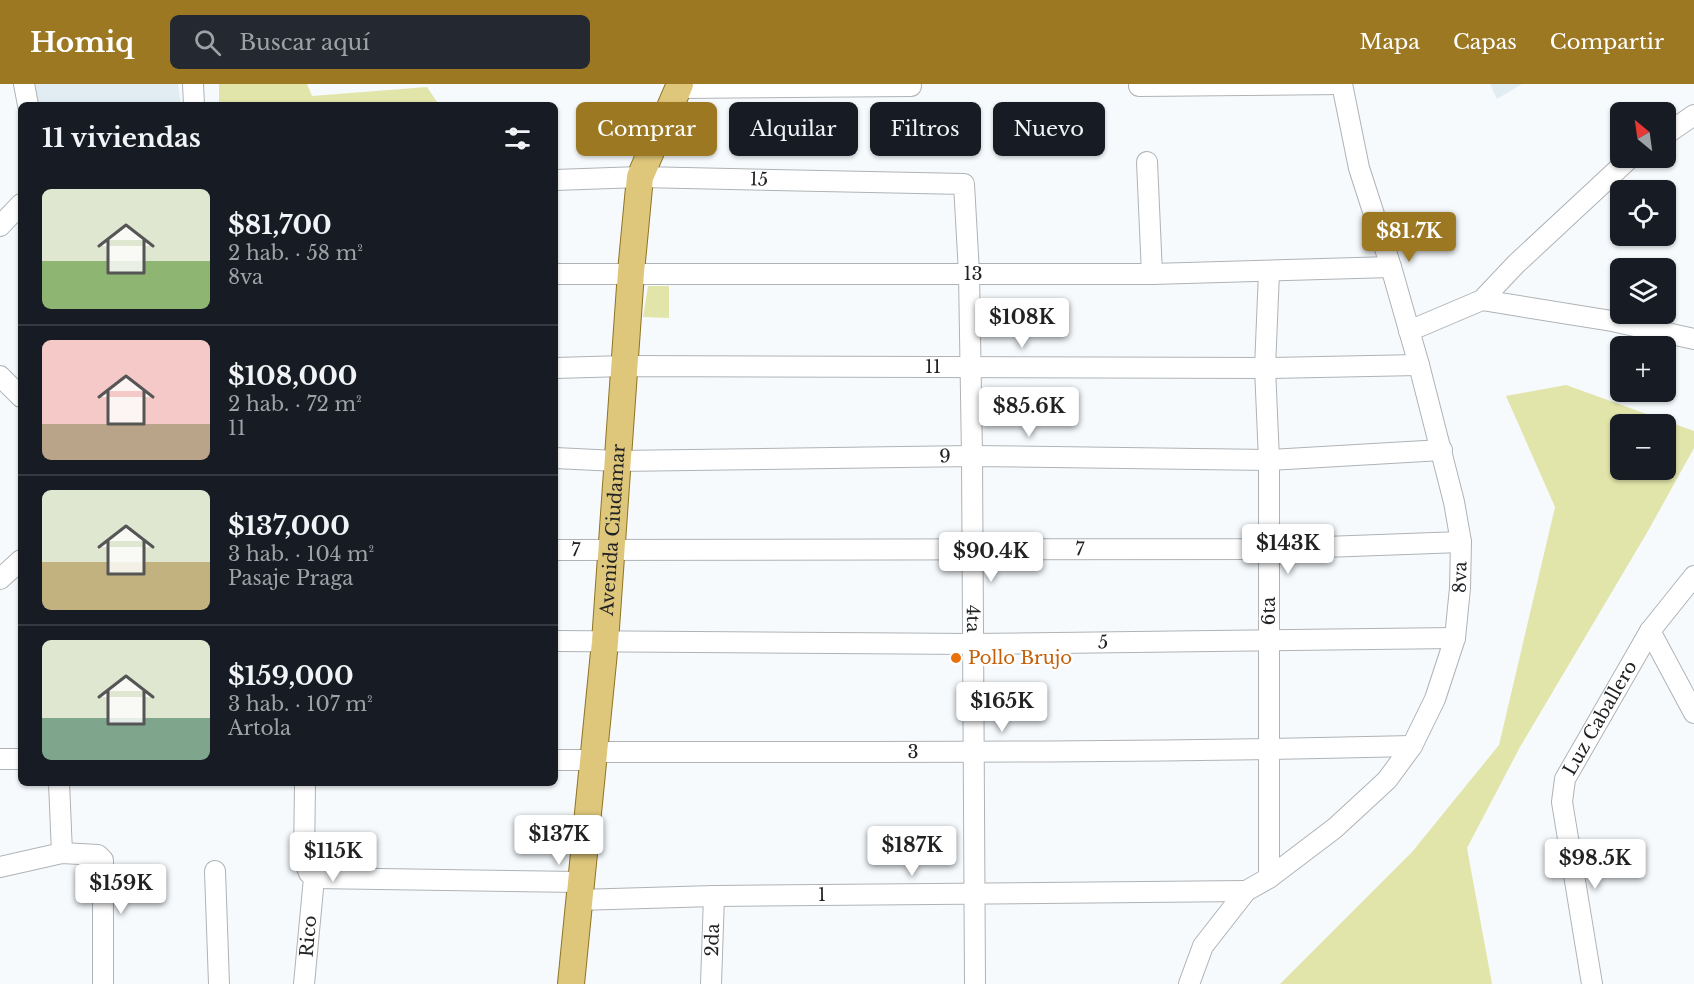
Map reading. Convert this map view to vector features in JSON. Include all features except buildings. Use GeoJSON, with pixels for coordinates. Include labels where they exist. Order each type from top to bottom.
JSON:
{"type":"FeatureCollection","features":[{"type":"Feature","properties":{"kind":"main road","name":"Avenida Ciudamar"},"geometry":{"type":"LineString","coordinates":[[571,984],[605,642],[630,272],[640,177],[676,85]]}},
{"type":"Feature","properties":{"kind":"street"},"geometry":{"type":"LineString","coordinates":[[24,84],[27,102]]}},
{"type":"Feature","properties":{"kind":"street"},"geometry":{"type":"LineString","coordinates":[[193,84],[194,102]]}},
{"type":"Feature","properties":{"kind":"street"},"geometry":{"type":"LineString","coordinates":[[1139,85],[1342,84]]}},
{"type":"Feature","properties":{"kind":"street","name":"8va"},"geometry":{"type":"LineString","coordinates":[[1189,984],[1203,946],[1246,891],[1269,878],[1335,828],[1387,780],[1413,746],[1435,699],[1455,638],[1460,588],[1461,542],[1442,450],[1391,267],[1359,168],[1342,84]]}},
{"type":"Feature","properties":{"kind":"street"},"geometry":{"type":"LineString","coordinates":[[676,85],[911,86]]}},
{"type":"Feature","properties":{"kind":"street"},"geometry":{"type":"LineString","coordinates":[[1676,128],[1694,116]]}},
{"type":"Feature","properties":{"kind":"street"},"geometry":{"type":"LineString","coordinates":[[1147,162],[1152,274]]}},
{"type":"Feature","properties":{"kind":"street"},"geometry":{"type":"LineString","coordinates":[[1409,332],[1482,300],[1516,264],[1619,168]]}},
{"type":"Feature","properties":{"kind":"street","name":"15"},"geometry":{"type":"LineString","coordinates":[[558,180],[640,177],[964,183]]}},
{"type":"Feature","properties":{"kind":"street","name":"4ta"},"geometry":{"type":"LineString","coordinates":[[964,183],[969,273],[972,456],[975,984]]}},
{"type":"Feature","properties":{"kind":"street","name":"13"},"geometry":{"type":"LineString","coordinates":[[558,274],[630,272],[1152,274],[1391,267]]}},
{"type":"Feature","properties":{"kind":"street","name":"6ta"},"geometry":{"type":"LineString","coordinates":[[1269,272],[1265,368],[1269,460],[1269,878]]}},
{"type":"Feature","properties":{"kind":"street"},"geometry":{"type":"LineString","coordinates":[[1482,300],[1691,333]]}},
{"type":"Feature","properties":{"kind":"street","name":"11"},"geometry":{"type":"LineString","coordinates":[[558,368],[625,366],[1265,368],[1419,365]]}},
{"type":"Feature","properties":{"kind":"street"},"geometry":{"type":"LineString","coordinates":[[0,376],[18,394]]}},
{"type":"Feature","properties":{"kind":"street","name":"9"},"geometry":{"type":"LineString","coordinates":[[558,458],[617,462],[972,456],[1269,460],[1442,450]]}},
{"type":"Feature","properties":{"kind":"street","name":"7"},"geometry":{"type":"LineString","coordinates":[[558,550],[1269,549],[1461,542]]}},
{"type":"Feature","properties":{"kind":"street"},"geometry":{"type":"LineString","coordinates":[[0,579],[18,563]]}},
{"type":"Feature","properties":{"kind":"street","name":"Luz Caballero"},"geometry":{"type":"LineString","coordinates":[[1592,984],[1562,802],[1565,779],[1650,631],[1694,576]]}},
{"type":"Feature","properties":{"kind":"street"},"geometry":{"type":"LineString","coordinates":[[1650,631],[1694,713]]}},
{"type":"Feature","properties":{"kind":"street","name":"5"},"geometry":{"type":"LineString","coordinates":[[558,641],[972,644],[1455,638]]}},
{"type":"Feature","properties":{"kind":"street","name":"3"},"geometry":{"type":"LineString","coordinates":[[558,760],[592,756],[1270,750],[1413,746]]}},
{"type":"Feature","properties":{"kind":"street"},"geometry":{"type":"LineString","coordinates":[[0,759],[18,759]]}},
{"type":"Feature","properties":{"kind":"street"},"geometry":{"type":"LineString","coordinates":[[59,786],[62,853]]}},
{"type":"Feature","properties":{"kind":"street","name":"Rico"},"geometry":{"type":"LineString","coordinates":[[304,984],[314,878],[309,873],[304,860],[305,786]]}},
{"type":"Feature","properties":{"kind":"street"},"geometry":{"type":"LineString","coordinates":[[0,867],[62,853],[101,857],[103,860],[103,984]]}},
{"type":"Feature","properties":{"kind":"street"},"geometry":{"type":"LineString","coordinates":[[215,871],[219,984]]}},
{"type":"Feature","properties":{"kind":"street","name":"1"},"geometry":{"type":"LineString","coordinates":[[314,878],[714,896],[1246,891]]}},
{"type":"Feature","properties":{"kind":"street","name":"2da"},"geometry":{"type":"LineString","coordinates":[[711,984],[714,896]]}},
{"type":"Feature","properties":{"kind":"shaded area"},"geometry":{"type":"Polygon","coordinates":[[[28,84],[178,84],[181,102],[33,102],[28,84]]]}},
{"type":"Feature","properties":{"kind":"shaded area"},"geometry":{"type":"Polygon","coordinates":[[[1490,84],[1522,84],[1497,99],[1490,84]]]}},
{"type":"Feature","properties":{"kind":"green space"},"geometry":{"type":"Polygon","coordinates":[[[219,84],[307,84],[312,96],[427,87],[437,102],[219,102],[219,84]]]}},
{"type":"Feature","properties":{"kind":"green space"},"geometry":{"type":"Polygon","coordinates":[[[648,286],[669,286],[669,318],[643,317],[648,286]]]}},
{"type":"Feature","properties":{"kind":"green space"},"geometry":{"type":"Polygon","coordinates":[[[1566,385],[1647,414],[1610,414],[1610,480],[1676,480],[1676,425],[1694,431],[1694,448],[1648,531],[1520,747],[1467,848],[1492,984],[1280,984],[1412,852],[1499,745],[1555,507],[1506,396],[1566,385]]]}},
{"type":"Feature","properties":{"kind":"place","name":"Pollo Brujo"},"geometry":{"type":"Point","coordinates":[956,658]}}]}
